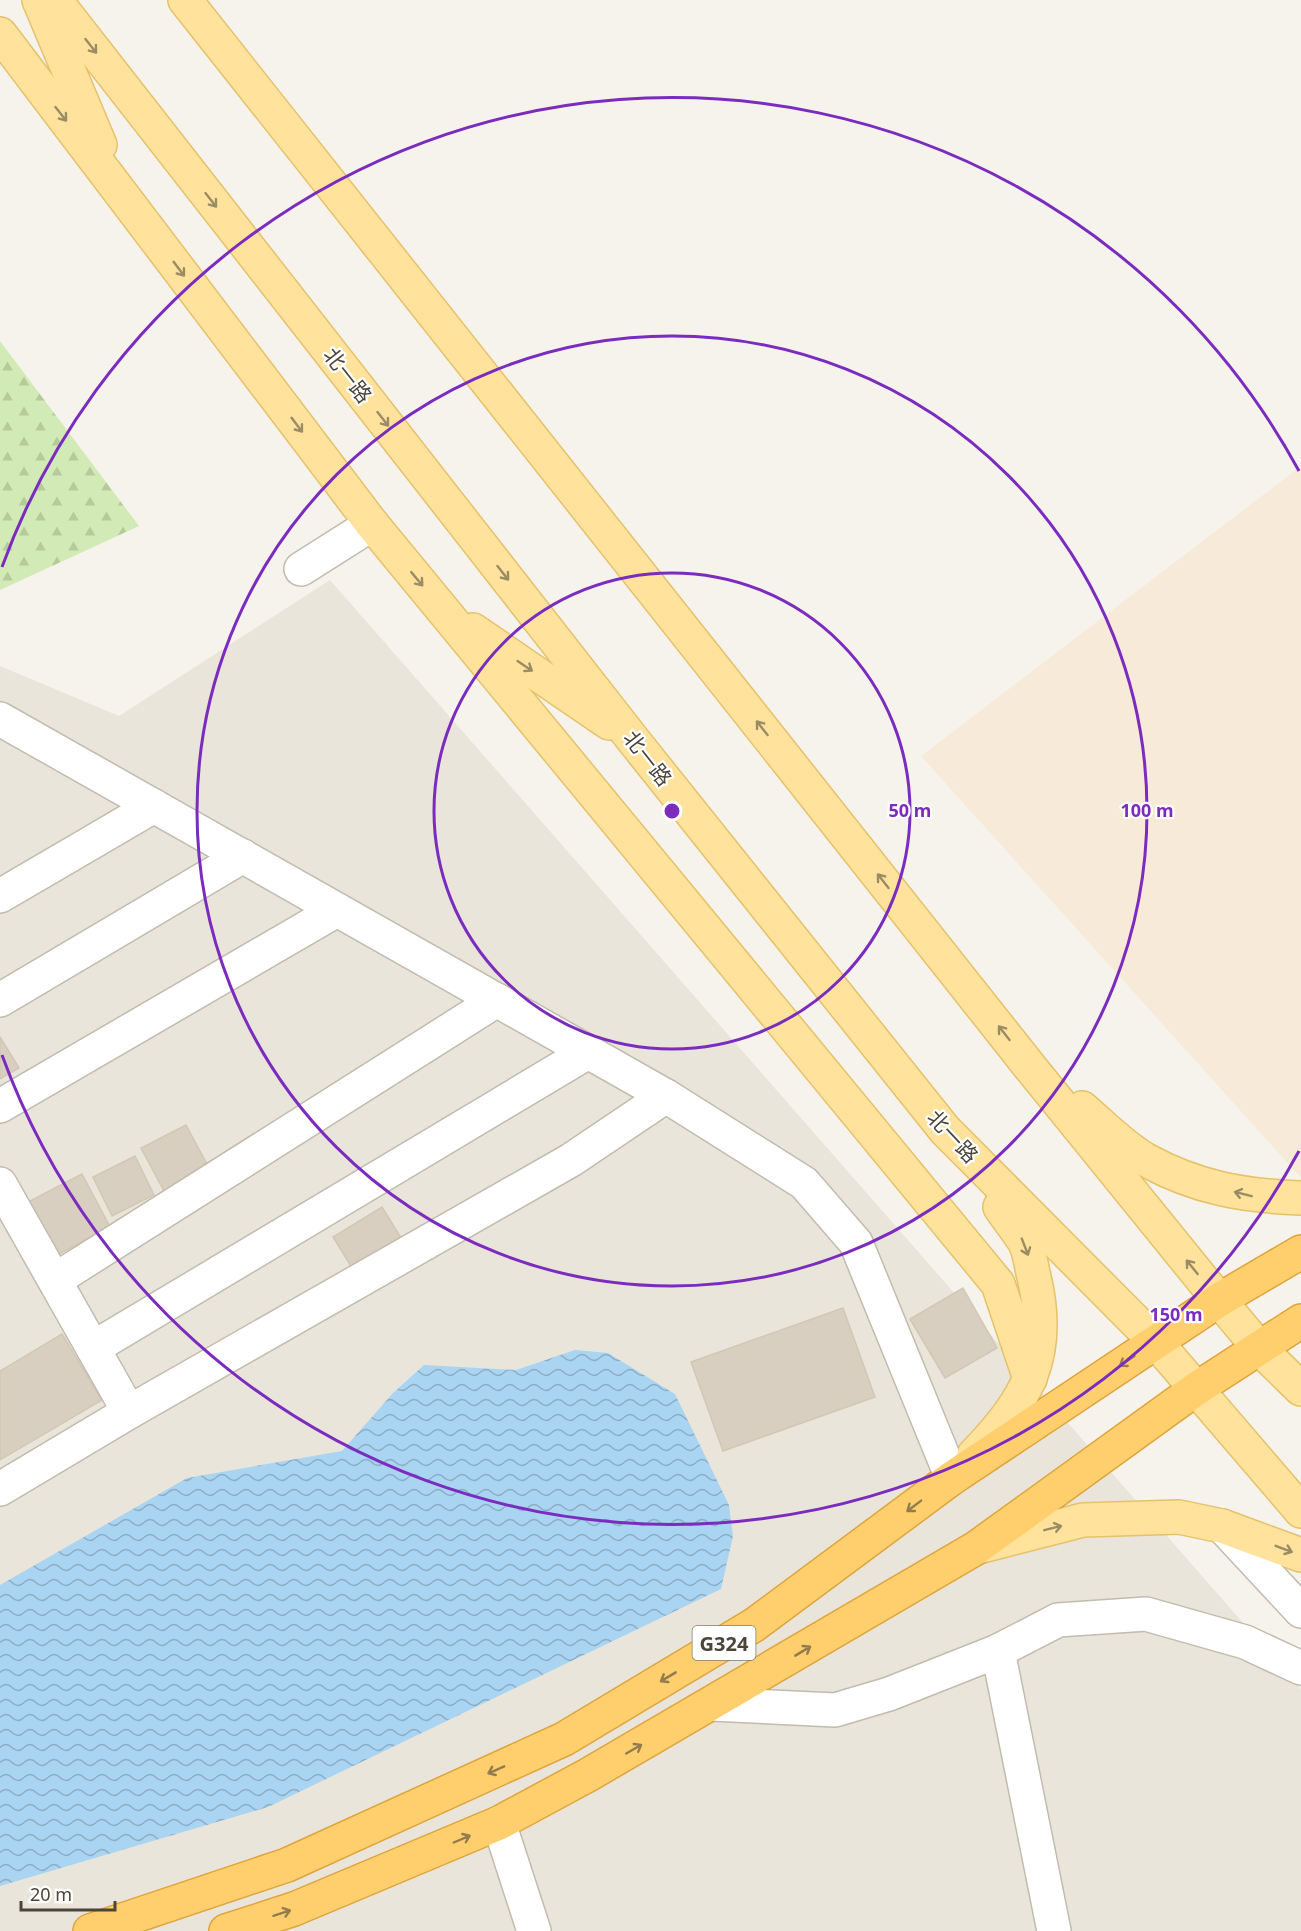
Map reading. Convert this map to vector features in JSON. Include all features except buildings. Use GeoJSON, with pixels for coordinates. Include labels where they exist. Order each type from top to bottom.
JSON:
{"type":"FeatureCollection","features":[{"type":"Feature","properties":{"kind":"highway","name":"G324"},"geometry":{"type":"LineString","coordinates":[[90,1931],[287,1865],[564,1739],[754,1625],[952,1478],[1219,1300],[1301,1252]]}},
{"type":"Feature","properties":{"kind":"highway","name":"G324"},"geometry":{"type":"LineString","coordinates":[[226,1931],[294,1909],[499,1823],[711,1704],[976,1548],[1196,1389],[1301,1321]]}},
{"type":"Feature","properties":{"kind":"main road"},"geometry":{"type":"LineString","coordinates":[[39,0],[119,189]]}},
{"type":"Feature","properties":{"kind":"main road","name":"北一路"},"geometry":{"type":"LineString","coordinates":[[55,0],[634,741],[945,1130],[1156,1342],[1301,1511]]}},
{"type":"Feature","properties":{"kind":"main road"},"geometry":{"type":"LineString","coordinates":[[185,0],[1030,1067],[1260,1349],[1301,1389]]}},
{"type":"Feature","properties":{"kind":"main road"},"geometry":{"type":"LineString","coordinates":[[0,34],[372,524],[998,1284],[1030,1379]]}},
{"type":"Feature","properties":{"kind":"main road"},"geometry":{"type":"LineString","coordinates":[[442,609],[634,741]]}},
{"type":"Feature","properties":{"kind":"main road"},"geometry":{"type":"LineString","coordinates":[[1030,1067],[1145,1159],[1196,1182],[1254,1197],[1301,1198]]}},
{"type":"Feature","properties":{"kind":"main road"},"geometry":{"type":"LineString","coordinates":[[945,1130],[1025,1244],[1038,1293],[1042,1331],[1030,1379],[1006,1422],[952,1478]]}},
{"type":"Feature","properties":{"kind":"main road"},"geometry":{"type":"LineString","coordinates":[[976,1548],[1083,1520],[1179,1517],[1222,1526],[1301,1555]]}},
{"type":"Feature","properties":{"kind":"street"},"geometry":{"type":"LineString","coordinates":[[302,569],[372,524]]}},
{"type":"Feature","properties":{"kind":"street"},"geometry":{"type":"LineString","coordinates":[[0,719],[666,1096],[804,1183],[856,1243],[952,1478]]}},
{"type":"Feature","properties":{"kind":"street"},"geometry":{"type":"LineString","coordinates":[[0,896],[154,806]]}},
{"type":"Feature","properties":{"kind":"street"},"geometry":{"type":"LineString","coordinates":[[0,1000],[243,856]]}},
{"type":"Feature","properties":{"kind":"street"},"geometry":{"type":"LineString","coordinates":[[0,1106],[337,910]]}},
{"type":"Feature","properties":{"kind":"street"},"geometry":{"type":"LineString","coordinates":[[55,1280],[497,1000]]}},
{"type":"Feature","properties":{"kind":"street"},"geometry":{"type":"LineString","coordinates":[[93,1348],[588,1052]]}},
{"type":"Feature","properties":{"kind":"street"},"geometry":{"type":"LineString","coordinates":[[0,1489],[129,1412],[571,1160],[666,1096]]}},
{"type":"Feature","properties":{"kind":"street"},"geometry":{"type":"LineString","coordinates":[[0,1184],[129,1412]]}},
{"type":"Feature","properties":{"kind":"street"},"geometry":{"type":"LineString","coordinates":[[1222,1526],[1301,1611]]}},
{"type":"Feature","properties":{"kind":"street"},"geometry":{"type":"LineString","coordinates":[[711,1704],[835,1710],[889,1694],[998,1651],[1058,1620],[1146,1614],[1245,1642],[1301,1668]]}},
{"type":"Feature","properties":{"kind":"street"},"geometry":{"type":"LineString","coordinates":[[998,1651],[1054,1931]]}},
{"type":"Feature","properties":{"kind":"street"},"geometry":{"type":"LineString","coordinates":[[499,1823],[534,1931]]}},
{"type":"Feature","properties":{"kind":"shaded area"},"geometry":{"type":"Polygon","coordinates":[[[1301,466],[1301,1178],[921,756],[1301,466]]]}},
{"type":"Feature","properties":{"kind":"shaded area"},"geometry":{"type":"Polygon","coordinates":[[[330,580],[1301,1689],[1301,1931],[0,1931],[0,666],[119,716],[330,580]]]}},
{"type":"Feature","properties":{"kind":"green space"},"geometry":{"type":"Polygon","coordinates":[[[0,341],[139,526],[0,590],[0,341]]]}},
{"type":"Feature","properties":{"kind":"water"},"geometry":{"type":"Polygon","coordinates":[[[575,1350],[608,1353],[675,1394],[729,1505],[733,1536],[721,1589],[268,1807],[0,1886],[0,1585],[187,1478],[342,1451],[393,1393],[424,1365],[516,1370],[575,1350]]]}}]}
